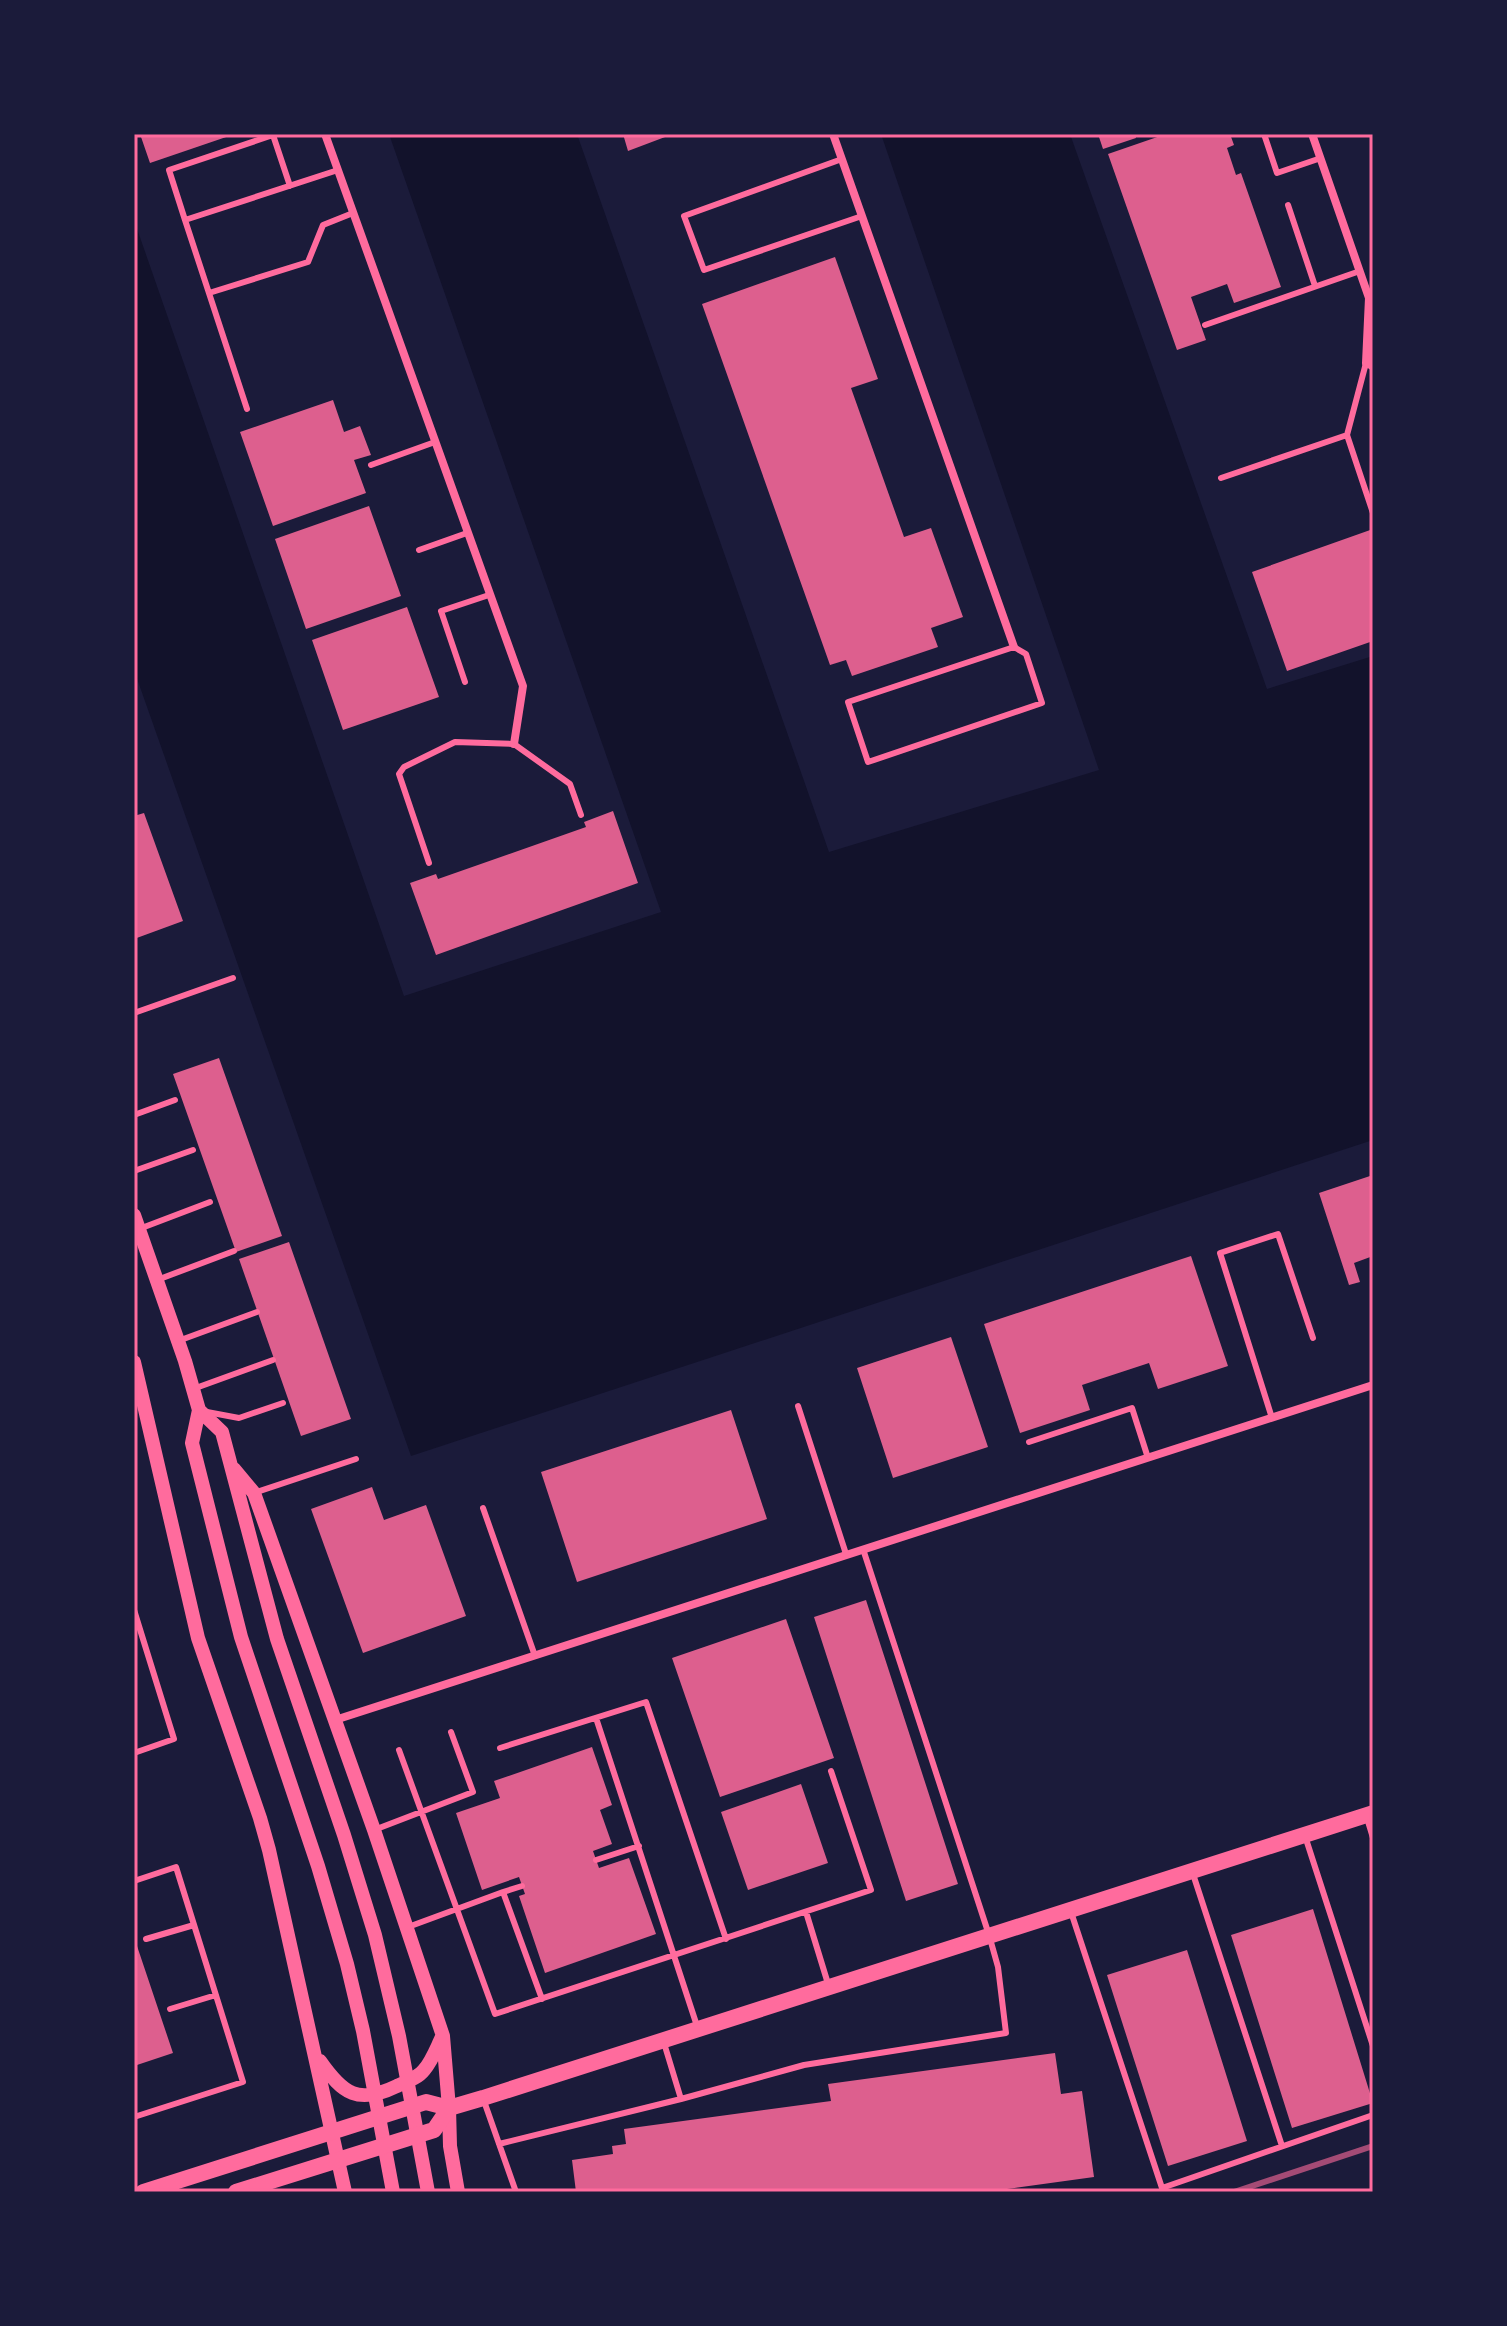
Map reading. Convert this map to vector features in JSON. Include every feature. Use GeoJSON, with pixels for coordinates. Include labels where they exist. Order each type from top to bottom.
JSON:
{"type":"FeatureCollection","features":[{"type":"Feature","properties":{"kind":"main road"},"geometry":{"type":"LineString","coordinates":[[143,2192],[426,2102],[449,2108],[483,2098],[1369,1814]]}},
{"type":"Feature","properties":{"kind":"main road"},"geometry":{"type":"LineString","coordinates":[[236,2192],[434,2130],[449,2108]]}},
{"type":"Feature","properties":{"kind":"street"},"geometry":{"type":"LineString","coordinates":[[325,134],[523,686],[514,744]]}},
{"type":"Feature","properties":{"kind":"street"},"geometry":{"type":"LineString","coordinates":[[833,134],[1014,647]]}},
{"type":"Feature","properties":{"kind":"street"},"geometry":{"type":"LineString","coordinates":[[1312,134],[1369,298],[1370,365]]}},
{"type":"Feature","properties":{"kind":"street"},"geometry":{"type":"LineString","coordinates":[[136,1222],[199,1410],[192,1443],[250,1670],[329,1899],[356,1998],[393,2192]]}},
{"type":"Feature","properties":{"kind":"street"},"geometry":{"type":"LineString","coordinates":[[134,1362],[190,1608],[265,1835],[345,2192]]}},
{"type":"Feature","properties":{"kind":"street"},"geometry":{"type":"LineString","coordinates":[[335,1720],[1373,1385]]}},
{"type":"Feature","properties":{"kind":"street"},"geometry":{"type":"LineString","coordinates":[[199,1410],[222,1432],[277,1639],[365,1902],[392,2002],[428,2192]]}},
{"type":"Feature","properties":{"kind":"street"},"geometry":{"type":"LineString","coordinates":[[231,1466],[254,1493],[408,1927],[443,2036],[450,2146],[458,2192]]}},
{"type":"Feature","properties":{"kind":"street"},"geometry":{"type":"LineString","coordinates":[[315,2054],[339,2086],[360,2096],[374,2095],[392,2089],[424,2070],[443,2036]]}},
{"type":"Feature","properties":{"kind":"lane"},"geometry":{"type":"LineString","coordinates":[[1264,134],[1277,173],[1321,158]]}},
{"type":"Feature","properties":{"kind":"lane"},"geometry":{"type":"LineString","coordinates":[[247,409],[169,170],[273,135],[290,186]]}},
{"type":"Feature","properties":{"kind":"lane"},"geometry":{"type":"LineString","coordinates":[[842,159],[684,216],[704,270],[862,216]]}},
{"type":"Feature","properties":{"kind":"lane"},"geometry":{"type":"LineString","coordinates":[[185,220],[338,170]]}},
{"type":"Feature","properties":{"kind":"lane"},"geometry":{"type":"LineString","coordinates":[[1288,205],[1315,286]]}},
{"type":"Feature","properties":{"kind":"lane"},"geometry":{"type":"LineString","coordinates":[[209,293],[308,262],[323,225],[353,213]]}},
{"type":"Feature","properties":{"kind":"lane"},"geometry":{"type":"LineString","coordinates":[[1205,325],[1360,271]]}},
{"type":"Feature","properties":{"kind":"lane"},"geometry":{"type":"LineString","coordinates":[[1370,365],[1347,435],[1373,513]]}},
{"type":"Feature","properties":{"kind":"lane"},"geometry":{"type":"LineString","coordinates":[[1221,478],[1347,435]]}},
{"type":"Feature","properties":{"kind":"lane"},"geometry":{"type":"LineString","coordinates":[[371,465],[435,442]]}},
{"type":"Feature","properties":{"kind":"lane"},"geometry":{"type":"LineString","coordinates":[[419,550],[467,533]]}},
{"type":"Feature","properties":{"kind":"lane"},"geometry":{"type":"LineString","coordinates":[[465,682],[441,611],[489,595]]}},
{"type":"Feature","properties":{"kind":"lane"},"geometry":{"type":"LineString","coordinates":[[1014,647],[1026,654],[1042,703],[868,762],[848,702],[1014,647]]}},
{"type":"Feature","properties":{"kind":"lane"},"geometry":{"type":"LineString","coordinates":[[429,863],[399,774],[404,767],[455,742],[514,744],[570,784],[581,815]]}},
{"type":"Feature","properties":{"kind":"lane"},"geometry":{"type":"LineString","coordinates":[[134,1013],[233,978]]}},
{"type":"Feature","properties":{"kind":"lane"},"geometry":{"type":"LineString","coordinates":[[134,1115],[175,1100]]}},
{"type":"Feature","properties":{"kind":"lane"},"geometry":{"type":"LineString","coordinates":[[134,1171],[193,1150]]}},
{"type":"Feature","properties":{"kind":"lane"},"geometry":{"type":"LineString","coordinates":[[136,1222],[210,1202]]}},
{"type":"Feature","properties":{"kind":"lane"},"geometry":{"type":"LineString","coordinates":[[1272,1418],[1220,1253],[1278,1234],[1313,1338]]}},
{"type":"Feature","properties":{"kind":"lane"},"geometry":{"type":"LineString","coordinates":[[157,1280],[234,1251]]}},
{"type":"Feature","properties":{"kind":"lane"},"geometry":{"type":"LineString","coordinates":[[178,1341],[257,1312]]}},
{"type":"Feature","properties":{"kind":"lane"},"geometry":{"type":"LineString","coordinates":[[193,1389],[273,1360]]}},
{"type":"Feature","properties":{"kind":"lane"},"geometry":{"type":"LineString","coordinates":[[199,1410],[239,1418],[283,1403]]}},
{"type":"Feature","properties":{"kind":"lane"},"geometry":{"type":"LineString","coordinates":[[798,1406],[846,1554]]}},
{"type":"Feature","properties":{"kind":"lane"},"geometry":{"type":"LineString","coordinates":[[1029,1442],[1132,1408],[1148,1458]]}},
{"type":"Feature","properties":{"kind":"lane"},"geometry":{"type":"LineString","coordinates":[[254,1493],[356,1459]]}},
{"type":"Feature","properties":{"kind":"lane"},"geometry":{"type":"LineString","coordinates":[[483,1508],[535,1656]]}},
{"type":"Feature","properties":{"kind":"lane"},"geometry":{"type":"LineString","coordinates":[[499,2144],[804,2065],[1006,2033],[998,1967],[989,1935],[863,1549]]}},
{"type":"Feature","properties":{"kind":"lane"},"geometry":{"type":"LineString","coordinates":[[134,1610],[174,1739],[134,1753]]}},
{"type":"Feature","properties":{"kind":"lane"},"geometry":{"type":"LineString","coordinates":[[500,1748],[646,1702],[726,1939]]}},
{"type":"Feature","properties":{"kind":"lane"},"geometry":{"type":"LineString","coordinates":[[596,1718],[698,2029]]}},
{"type":"Feature","properties":{"kind":"lane"},"geometry":{"type":"LineString","coordinates":[[374,1830],[473,1792],[451,1732]]}},
{"type":"Feature","properties":{"kind":"lane"},"geometry":{"type":"LineString","coordinates":[[399,1750],[495,2014],[871,1890],[831,1771]]}},
{"type":"Feature","properties":{"kind":"lane"},"geometry":{"type":"LineString","coordinates":[[1369,1814],[1373,1838]]}},
{"type":"Feature","properties":{"kind":"lane"},"geometry":{"type":"LineString","coordinates":[[1305,1835],[1373,2046]]}},
{"type":"Feature","properties":{"kind":"lane"},"geometry":{"type":"LineString","coordinates":[[596,1860],[639,1846]]}},
{"type":"Feature","properties":{"kind":"lane"},"geometry":{"type":"LineString","coordinates":[[134,1881],[176,1867],[243,2082],[134,2117]]}},
{"type":"Feature","properties":{"kind":"lane"},"geometry":{"type":"LineString","coordinates":[[1192,1870],[1282,2146]]}},
{"type":"Feature","properties":{"kind":"lane"},"geometry":{"type":"LineString","coordinates":[[408,1927],[522,1886]]}},
{"type":"Feature","properties":{"kind":"lane"},"geometry":{"type":"LineString","coordinates":[[503,1892],[542,1999]]}},
{"type":"Feature","properties":{"kind":"lane"},"geometry":{"type":"LineString","coordinates":[[1070,1908],[1162,2188],[1373,2115]]}},
{"type":"Feature","properties":{"kind":"lane"},"geometry":{"type":"LineString","coordinates":[[806,1912],[829,1987]]}},
{"type":"Feature","properties":{"kind":"lane"},"geometry":{"type":"LineString","coordinates":[[146,1939],[194,1925]]}},
{"type":"Feature","properties":{"kind":"lane"},"geometry":{"type":"LineString","coordinates":[[170,2009],[216,1995]]}},
{"type":"Feature","properties":{"kind":"lane"},"geometry":{"type":"LineString","coordinates":[[663,2040],[681,2099]]}},
{"type":"Feature","properties":{"kind":"lane"},"geometry":{"type":"LineString","coordinates":[[483,2098],[516,2192]]}},
{"type":"Feature","properties":{"kind":"shaded area"},"geometry":{"type":"Polygon","coordinates":[[[389,134],[577,134],[829,852],[1099,770],[881,134],[1070,134],[1267,689],[1373,656],[1373,1140],[411,1456],[134,670],[134,220],[404,996],[661,912],[389,134]]]}},
{"type":"Feature","properties":{"kind":"building"},"geometry":{"type":"Polygon","coordinates":[[[140,134],[235,134],[150,163],[140,134]]]}},
{"type":"Feature","properties":{"kind":"building"},"geometry":{"type":"Polygon","coordinates":[[[623,134],[673,134],[628,151],[623,134]]]}},
{"type":"Feature","properties":{"kind":"building"},"geometry":{"type":"Polygon","coordinates":[[[1098,134],[1135,134],[1136,138],[1103,149],[1098,134]]]}},
{"type":"Feature","properties":{"kind":"building"},"geometry":{"type":"Polygon","coordinates":[[[1166,134],[1230,134],[1234,145],[1227,148],[1236,175],[1241,173],[1281,287],[1234,303],[1227,284],[1191,297],[1206,340],[1177,350],[1108,154],[1166,134]]]}},
{"type":"Feature","properties":{"kind":"building"},"geometry":{"type":"Polygon","coordinates":[[[835,257],[878,379],[851,388],[904,537],[931,528],[963,617],[931,628],[938,647],[852,676],[846,660],[830,665],[702,304],[835,257]]]}},
{"type":"Feature","properties":{"kind":"building"},"geometry":{"type":"Polygon","coordinates":[[[333,400],[344,432],[360,426],[371,455],[354,460],[366,493],[273,526],[240,432],[333,400]]]}},
{"type":"Feature","properties":{"kind":"building"},"geometry":{"type":"Polygon","coordinates":[[[369,506],[401,596],[306,629],[275,539],[369,506]]]}},
{"type":"Feature","properties":{"kind":"building"},"geometry":{"type":"Polygon","coordinates":[[[1373,529],[1373,641],[1287,671],[1252,572],[1373,529]]]}},
{"type":"Feature","properties":{"kind":"building"},"geometry":{"type":"Polygon","coordinates":[[[407,607],[439,697],[343,730],[312,640],[407,607]]]}},
{"type":"Feature","properties":{"kind":"building"},"geometry":{"type":"Polygon","coordinates":[[[613,811],[638,883],[436,955],[410,883],[436,874],[438,879],[586,827],[584,822],[613,811]]]}},
{"type":"Feature","properties":{"kind":"building"},"geometry":{"type":"Polygon","coordinates":[[[144,813],[183,921],[134,939],[134,816],[144,813]]]}},
{"type":"Feature","properties":{"kind":"building"},"geometry":{"type":"Polygon","coordinates":[[[219,1058],[282,1236],[236,1252],[173,1074],[219,1058]]]}},
{"type":"Feature","properties":{"kind":"building"},"geometry":{"type":"Polygon","coordinates":[[[1373,1175],[1373,1256],[1354,1263],[1360,1282],[1349,1285],[1319,1193],[1373,1175]]]}},
{"type":"Feature","properties":{"kind":"building"},"geometry":{"type":"Polygon","coordinates":[[[289,1242],[351,1419],[301,1436],[239,1259],[289,1242]]]}},
{"type":"Feature","properties":{"kind":"building"},"geometry":{"type":"Polygon","coordinates":[[[1191,1256],[1228,1366],[1158,1389],[1149,1363],[1082,1385],[1090,1410],[1020,1433],[984,1324],[1191,1256]]]}},
{"type":"Feature","properties":{"kind":"building"},"geometry":{"type":"Polygon","coordinates":[[[951,1337],[988,1447],[893,1478],[857,1368],[951,1337]]]}},
{"type":"Feature","properties":{"kind":"building"},"geometry":{"type":"Polygon","coordinates":[[[731,1410],[767,1519],[577,1582],[541,1472],[731,1410]]]}},
{"type":"Feature","properties":{"kind":"building"},"geometry":{"type":"Polygon","coordinates":[[[372,1487],[384,1520],[426,1505],[466,1616],[363,1653],[311,1509],[372,1487]]]}},
{"type":"Feature","properties":{"kind":"building"},"geometry":{"type":"Polygon","coordinates":[[[866,1600],[958,1884],[906,1901],[814,1617],[866,1600]]]}},
{"type":"Feature","properties":{"kind":"building"},"geometry":{"type":"Polygon","coordinates":[[[786,1619],[834,1758],[720,1797],[672,1658],[786,1619]]]}},
{"type":"Feature","properties":{"kind":"building"},"geometry":{"type":"Polygon","coordinates":[[[592,1747],[612,1805],[600,1810],[612,1844],[593,1851],[599,1868],[629,1858],[656,1934],[545,1973],[519,1896],[525,1894],[519,1877],[482,1890],[456,1813],[500,1798],[494,1781],[592,1747]]]}},
{"type":"Feature","properties":{"kind":"building"},"geometry":{"type":"Polygon","coordinates":[[[801,1784],[828,1863],[748,1890],[721,1812],[801,1784]]]}},
{"type":"Feature","properties":{"kind":"building"},"geometry":{"type":"Polygon","coordinates":[[[1313,1909],[1373,2103],[1292,2128],[1231,1935],[1313,1909]]]}},
{"type":"Feature","properties":{"kind":"building"},"geometry":{"type":"Polygon","coordinates":[[[134,1937],[173,2053],[134,2066],[134,1937]]]}},
{"type":"Feature","properties":{"kind":"building"},"geometry":{"type":"Polygon","coordinates":[[[1187,1950],[1247,2141],[1168,2166],[1107,1975],[1187,1950]]]}},
{"type":"Feature","properties":{"kind":"building"},"geometry":{"type":"Polygon","coordinates":[[[1055,2053],[1061,2094],[1082,2091],[1094,2177],[985,2192],[576,2192],[572,2160],[613,2154],[612,2146],[626,2144],[624,2129],[831,2101],[828,2084],[1055,2053]]]}},
{"type":"Feature","properties":{"kind":"railway"},"geometry":{"type":"LineString","coordinates":[[1234,2192],[1373,2146]]}}]}
